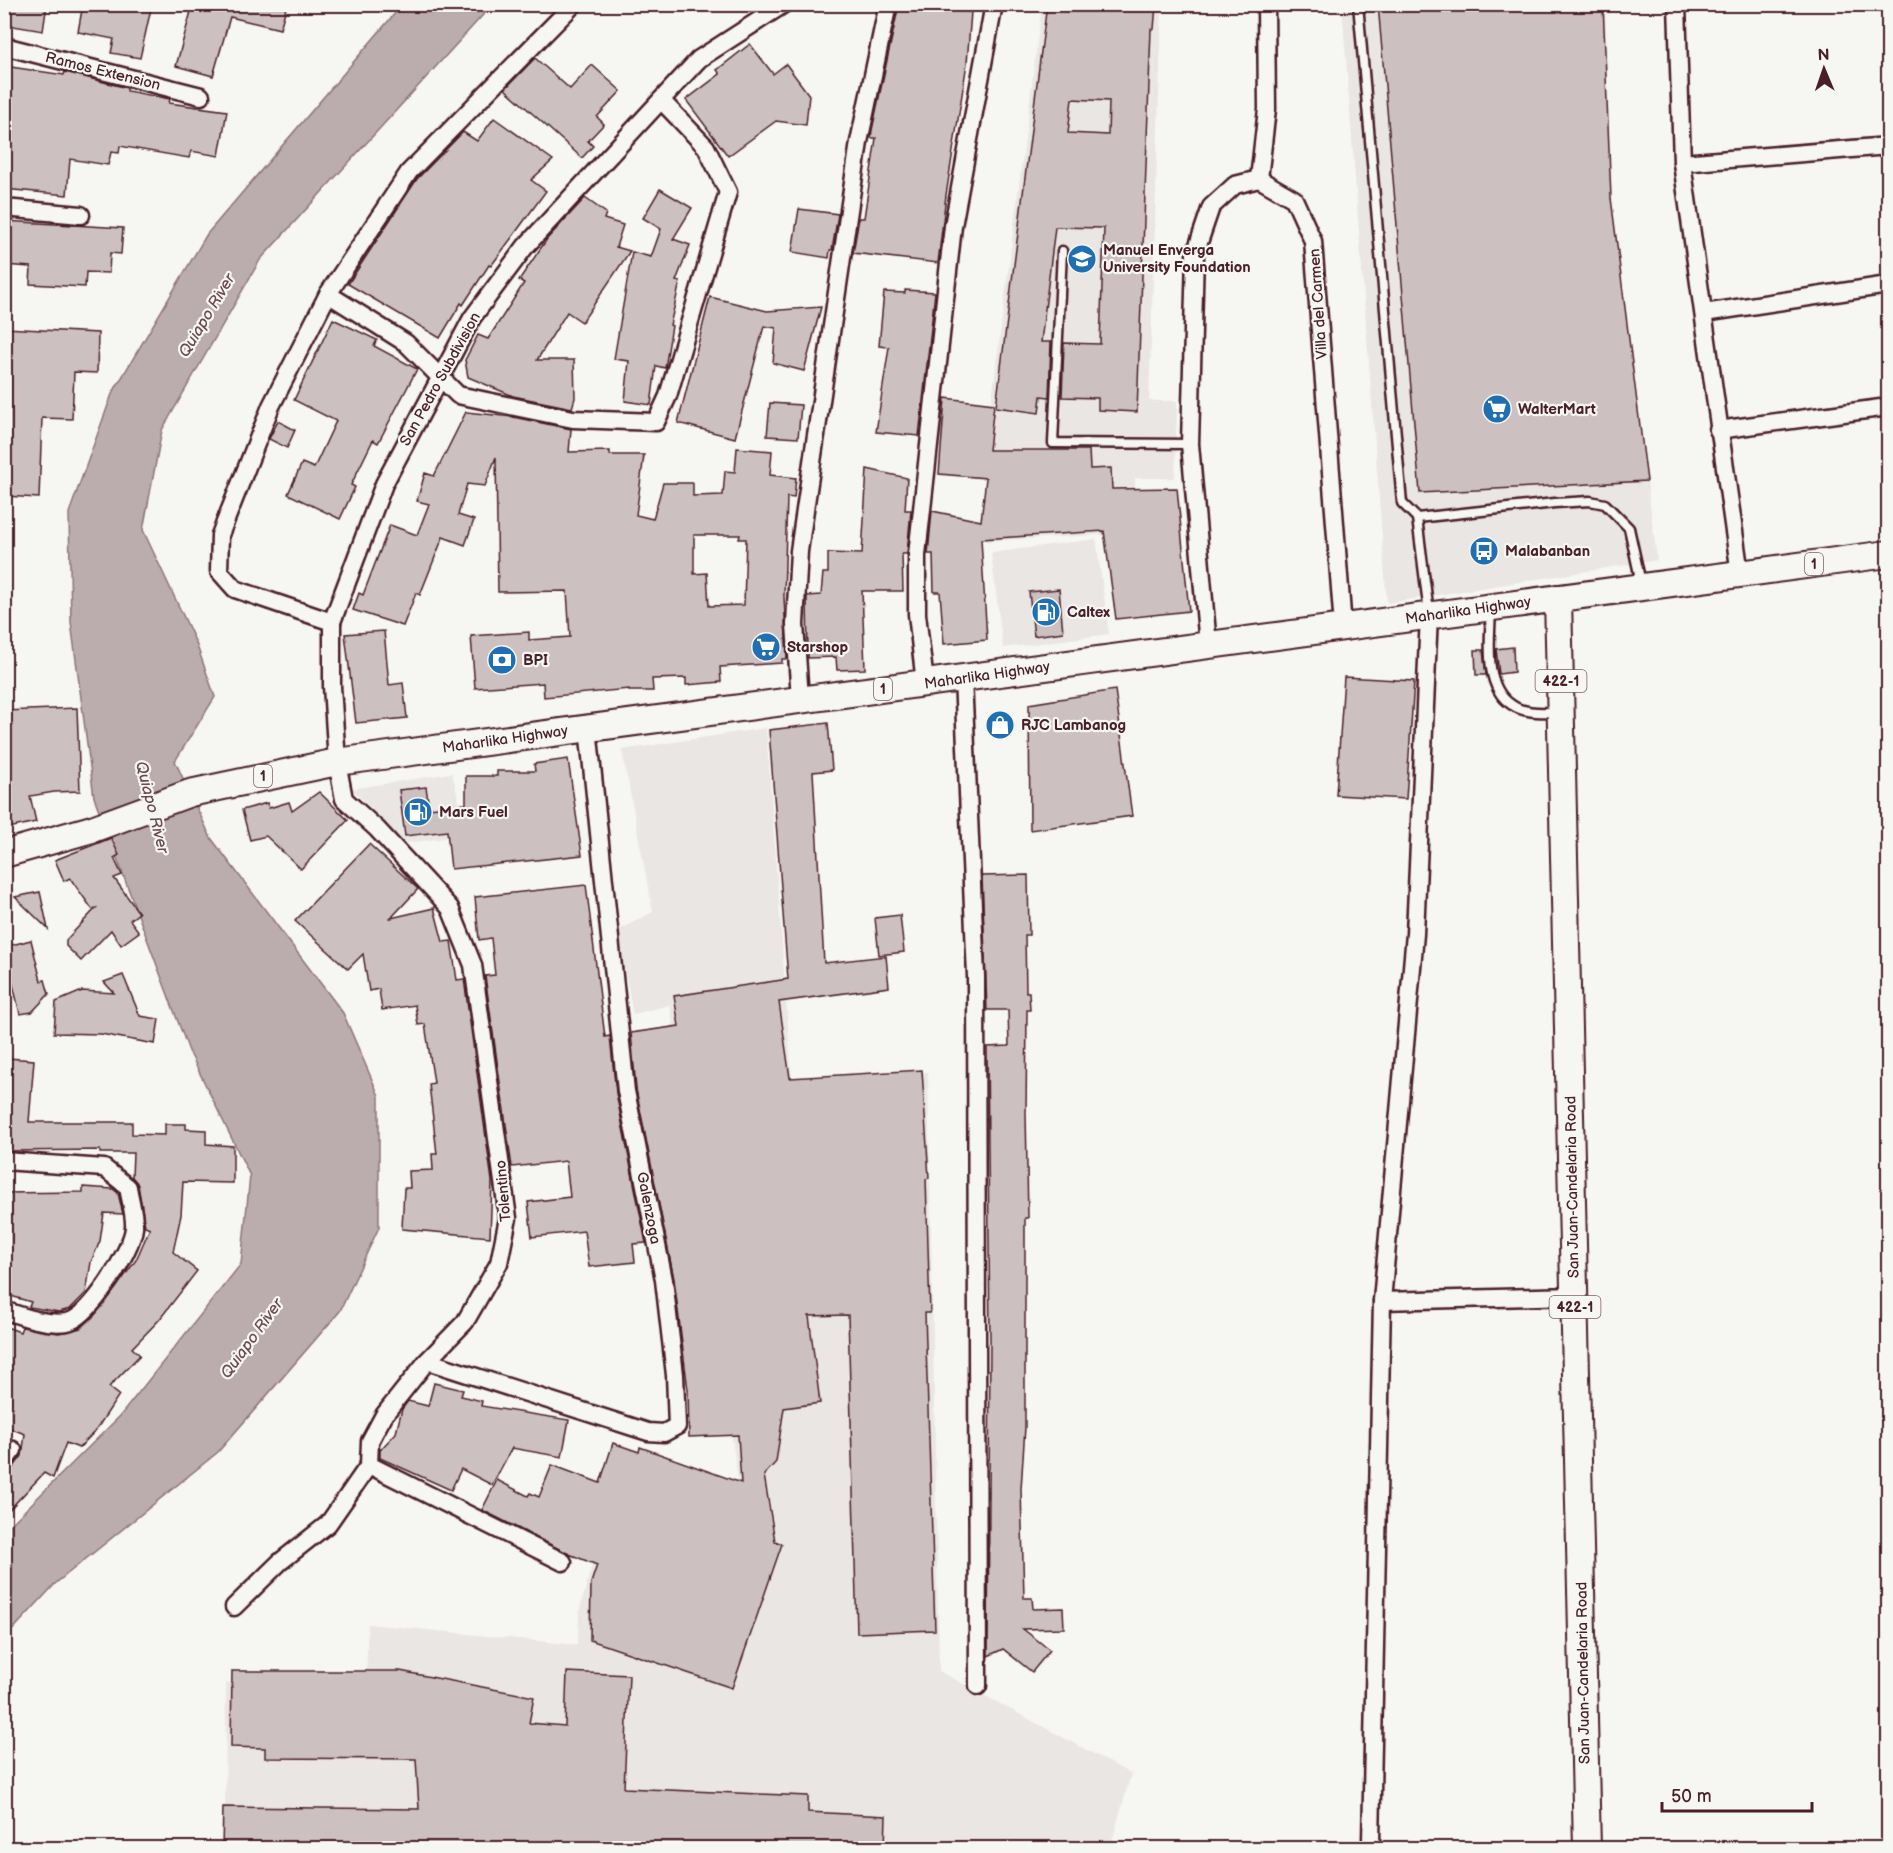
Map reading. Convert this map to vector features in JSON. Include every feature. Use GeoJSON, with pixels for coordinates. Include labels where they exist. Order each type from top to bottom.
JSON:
{"type":"FeatureCollection","features":[{"type":"Feature","properties":{"kind":"main road","name":"Maharlika Highway"},"geometry":{"type":"LineString","coordinates":[[4,854],[92,829],[190,793],[337,762],[1888,554]]}},
{"type":"Feature","properties":{"kind":"main road","name":"San Juan-Candelaria Road"},"geometry":{"type":"LineString","coordinates":[[1558,598],[1587,1848]]}},
{"type":"Feature","properties":{"kind":"street"},"geometry":{"type":"LineString","coordinates":[[332,622],[235,589],[219,571],[220,536],[272,406],[328,294],[409,172],[574,4]]}},
{"type":"Feature","properties":{"kind":"street","name":"San Pedro Subdivision"},"geometry":{"type":"LineString","coordinates":[[337,762],[332,686],[332,622],[384,484],[440,374],[472,318],[525,247],[699,59],[784,4]]}},
{"type":"Feature","properties":{"kind":"street"},"geometry":{"type":"LineString","coordinates":[[800,699],[795,624],[799,551],[859,142],[888,4]]}},
{"type":"Feature","properties":{"kind":"street"},"geometry":{"type":"LineString","coordinates":[[925,683],[917,614],[917,555],[953,226],[994,4]]}},
{"type":"Feature","properties":{"kind":"street"},"geometry":{"type":"LineString","coordinates":[[1208,645],[1190,444],[1195,254],[1211,207],[1235,185],[1259,179],[1267,109],[1266,4]]}},
{"type":"Feature","properties":{"kind":"street"},"geometry":{"type":"LineString","coordinates":[[1677,4],[1682,163],[1740,573]]}},
{"type":"Feature","properties":{"kind":"street","name":"Ramos Extension"},"geometry":{"type":"LineString","coordinates":[[4,46],[201,96]]}},
{"type":"Feature","properties":{"kind":"street"},"geometry":{"type":"LineString","coordinates":[[328,294],[406,343],[440,374],[458,395],[573,419],[656,422],[668,396],[728,192],[706,147],[661,100]]}},
{"type":"Feature","properties":{"kind":"street"},"geometry":{"type":"LineString","coordinates":[[1682,163],[1888,146]]}},
{"type":"Feature","properties":{"kind":"street","name":"Villa del Carmen"},"geometry":{"type":"LineString","coordinates":[[1259,179],[1294,200],[1313,242],[1343,627]]}},
{"type":"Feature","properties":{"kind":"street"},"geometry":{"type":"LineString","coordinates":[[4,208],[81,215]]}},
{"type":"Feature","properties":{"kind":"street"},"geometry":{"type":"LineString","coordinates":[[1704,313],[1888,285]]}},
{"type":"Feature","properties":{"kind":"street"},"geometry":{"type":"LineString","coordinates":[[1718,430],[1888,407]]}},
{"type":"Feature","properties":{"kind":"street"},"geometry":{"type":"LineString","coordinates":[[1373,1848],[1371,1842],[1382,1301],[1415,934],[1429,615]]}},
{"type":"Feature","properties":{"kind":"street"},"geometry":{"type":"LineString","coordinates":[[963,678],[976,976],[978,1686]]}},
{"type":"Feature","properties":{"kind":"street","name":"Galenzoga"},"geometry":{"type":"LineString","coordinates":[[427,1361],[648,1432],[664,1433],[677,1426],[675,1375],[664,1280],[626,1091],[588,728]]}},
{"type":"Feature","properties":{"kind":"street","name":"Tolentino"},"geometry":{"type":"LineString","coordinates":[[234,1607],[280,1562],[328,1524],[369,1466],[370,1441],[384,1414],[427,1361],[465,1322],[499,1263],[508,1218],[473,965],[450,908],[377,829],[344,799],[337,762]]}},
{"type":"Feature","properties":{"kind":"street"},"geometry":{"type":"LineString","coordinates":[[4,1161],[104,1168],[128,1187],[134,1228],[127,1253],[83,1315],[68,1322],[34,1320],[4,1310]]}},
{"type":"Feature","properties":{"kind":"street"},"geometry":{"type":"LineString","coordinates":[[1382,1301],[1575,1296]]}},
{"type":"Feature","properties":{"kind":"street"},"geometry":{"type":"LineString","coordinates":[[369,1466],[563,1562]]}},
{"type":"Feature","properties":{"kind":"lane"},"geometry":{"type":"LineString","coordinates":[[1358,4],[1402,503],[1417,518],[1429,615]]}},
{"type":"Feature","properties":{"kind":"lane"},"geometry":{"type":"LineString","coordinates":[[1062,251],[1053,443],[1190,444]]}},
{"type":"Feature","properties":{"kind":"lane"},"geometry":{"type":"LineString","coordinates":[[1417,518],[1556,502],[1590,501],[1605,504],[1629,528],[1641,587]]}},
{"type":"Feature","properties":{"kind":"lane"},"geometry":{"type":"LineString","coordinates":[[1491,607],[1491,660],[1498,692],[1512,706],[1527,711],[1562,712]]}},
{"type":"Feature","properties":{"kind":"shaded area","name":"Manuel Enverga University Foundation"},"geometry":{"type":"Polygon","coordinates":[[[1042,5],[1162,5],[1149,401],[1177,401],[1175,478],[1135,478],[1134,533],[985,541],[987,438],[1042,5]]]}},
{"type":"Feature","properties":{"kind":"shaded area","name":"WalterMart"},"geometry":{"type":"Polygon","coordinates":[[[1342,5],[1605,5],[1611,198],[1657,560],[1387,603],[1342,5]]]}},
{"type":"Feature","properties":{"kind":"shaded area"},"geometry":{"type":"Polygon","coordinates":[[[1096,539],[1109,634],[1003,648],[991,553],[1096,539]]]}},
{"type":"Feature","properties":{"kind":"shaded area"},"geometry":{"type":"Polygon","coordinates":[[[766,728],[792,1081],[928,1072],[939,1671],[1131,1774],[1110,1848],[225,1848],[226,1683],[366,1681],[368,1624],[577,1645],[580,1609],[611,1495],[746,1535],[670,1005],[633,1014],[617,931],[653,912],[622,750],[766,728]]]}},
{"type":"Feature","properties":{"kind":"shaded area","name":"Mars Fuel"},"geometry":{"type":"Polygon","coordinates":[[[452,773],[467,835],[405,843],[352,789],[452,773]]]}},
{"type":"Feature","properties":{"kind":"water","name":"Quiapo River"},"geometry":{"type":"Polygon","coordinates":[[[402,5],[492,5],[260,260],[162,430],[143,530],[196,643],[215,697],[175,761],[211,838],[343,1013],[379,1096],[379,1227],[340,1311],[218,1452],[56,1583],[5,1638],[5,1530],[120,1416],[241,1264],[250,1176],[189,1051],[94,797],[71,622],[69,513],[112,394],[207,234],[402,5]]]}},
{"type":"Feature","properties":{"kind":"building"},"geometry":{"type":"Polygon","coordinates":[[[10,4],[47,4],[43,31],[7,25],[10,4]]]}},
{"type":"Feature","properties":{"kind":"building"},"geometry":{"type":"Polygon","coordinates":[[[83,4],[152,4],[140,58],[111,53],[114,39],[78,32],[83,4]]]}},
{"type":"Feature","properties":{"kind":"building"},"geometry":{"type":"Polygon","coordinates":[[[193,4],[287,4],[280,29],[230,17],[213,76],[176,66],[193,4]]]}},
{"type":"Feature","properties":{"kind":"building"},"geometry":{"type":"Polygon","coordinates":[[[912,4],[932,4],[931,8],[971,12],[967,63],[946,195],[938,263],[853,253],[859,218],[864,218],[876,138],[871,138],[872,130],[898,9],[911,11],[912,4]]]}},
{"type":"Feature","properties":{"kind":"building"},"geometry":{"type":"Polygon","coordinates":[[[1047,4],[1156,4],[1154,29],[1151,29],[1137,412],[1098,410],[1098,398],[1062,397],[1064,343],[1100,344],[1104,228],[1055,227],[1041,342],[1051,342],[1049,397],[1041,396],[1039,413],[996,407],[1047,4]],[[1072,99],[1068,133],[1108,135],[1109,101],[1072,99]]]}},
{"type":"Feature","properties":{"kind":"building","name":"WalterMart"},"geometry":{"type":"Polygon","coordinates":[[[1378,4],[1603,4],[1611,198],[1647,481],[1420,493],[1378,4]]]}},
{"type":"Feature","properties":{"kind":"building"},"geometry":{"type":"Polygon","coordinates":[[[750,44],[773,74],[786,64],[809,95],[806,125],[776,121],[728,156],[686,100],[720,74],[717,70],[750,44]]]}},
{"type":"Feature","properties":{"kind":"building"},"geometry":{"type":"Polygon","coordinates":[[[535,58],[570,89],[592,65],[621,91],[597,117],[604,124],[588,141],[593,146],[582,158],[505,89],[535,58]]]}},
{"type":"Feature","properties":{"kind":"building"},"geometry":{"type":"Polygon","coordinates":[[[4,66],[64,75],[65,72],[127,88],[127,91],[170,99],[169,103],[227,111],[219,156],[191,151],[189,158],[120,146],[119,153],[111,152],[108,165],[70,159],[67,195],[4,189],[4,146],[9,146],[12,109],[4,108],[4,66]]]}},
{"type":"Feature","properties":{"kind":"building"},"geometry":{"type":"Polygon","coordinates":[[[494,118],[553,160],[531,180],[546,191],[491,266],[489,265],[463,305],[461,303],[440,338],[348,284],[417,179],[463,132],[477,141],[494,118]]]}},
{"type":"Feature","properties":{"kind":"building"},"geometry":{"type":"Polygon","coordinates":[[[660,189],[692,208],[673,239],[690,245],[676,281],[680,282],[670,325],[672,326],[665,368],[656,366],[651,405],[625,401],[629,361],[614,359],[632,252],[651,257],[661,229],[643,218],[660,189]]]}},
{"type":"Feature","properties":{"kind":"building"},"geometry":{"type":"Polygon","coordinates":[[[585,198],[606,213],[604,219],[623,225],[616,247],[630,251],[582,322],[567,312],[537,360],[574,360],[575,398],[572,408],[513,396],[468,377],[465,360],[478,335],[488,339],[524,283],[519,280],[547,239],[585,198]]]}},
{"type":"Feature","properties":{"kind":"building"},"geometry":{"type":"Polygon","coordinates":[[[799,209],[838,214],[829,258],[792,252],[799,209]]]}},
{"type":"Feature","properties":{"kind":"building"},"geometry":{"type":"Polygon","coordinates":[[[4,221],[123,228],[121,254],[110,253],[109,273],[86,272],[85,287],[30,284],[31,267],[4,265],[4,221]]]}},
{"type":"Feature","properties":{"kind":"building"},"geometry":{"type":"Polygon","coordinates":[[[905,290],[935,292],[919,436],[876,432],[889,347],[879,346],[884,292],[905,293],[905,290]]]}},
{"type":"Feature","properties":{"kind":"building"},"geometry":{"type":"Polygon","coordinates":[[[710,297],[767,311],[821,307],[804,371],[773,363],[776,328],[764,326],[735,438],[678,423],[710,297]]]}},
{"type":"Feature","properties":{"kind":"building"},"geometry":{"type":"Polygon","coordinates":[[[333,319],[377,340],[374,346],[417,369],[378,443],[373,440],[351,485],[355,487],[340,519],[288,494],[302,463],[314,468],[336,421],[294,400],[333,319]]]}},
{"type":"Feature","properties":{"kind":"building"},"geometry":{"type":"Polygon","coordinates":[[[4,328],[98,333],[97,373],[74,372],[72,419],[42,418],[39,498],[4,496],[4,328]]]}},
{"type":"Feature","properties":{"kind":"building"},"geometry":{"type":"Polygon","coordinates":[[[945,398],[994,404],[989,450],[1089,450],[1090,469],[1111,468],[1112,489],[1177,488],[1189,611],[1116,619],[1104,531],[981,539],[987,640],[944,644],[940,592],[934,592],[933,554],[928,554],[932,511],[981,521],[986,478],[939,474],[945,398]]]}},
{"type":"Feature","properties":{"kind":"building"},"geometry":{"type":"Polygon","coordinates":[[[770,403],[801,405],[798,438],[767,436],[770,403]]]}},
{"type":"Feature","properties":{"kind":"building"},"geometry":{"type":"Polygon","coordinates":[[[466,412],[513,417],[571,429],[569,452],[610,451],[610,455],[644,455],[636,515],[653,519],[663,483],[693,483],[693,496],[723,495],[725,471],[735,472],[737,448],[772,451],[770,475],[796,478],[794,498],[787,497],[784,596],[787,659],[782,659],[782,663],[720,667],[721,682],[686,685],[686,678],[652,679],[653,691],[629,691],[629,689],[544,697],[543,683],[475,688],[471,636],[529,632],[529,640],[570,637],[567,591],[498,592],[496,457],[485,486],[467,484],[458,515],[474,520],[465,545],[443,537],[420,595],[416,593],[403,626],[353,610],[359,593],[363,595],[390,525],[417,535],[429,504],[417,501],[425,473],[434,476],[466,412]],[[694,535],[694,574],[707,573],[709,606],[744,605],[746,539],[739,539],[740,535],[694,535]]]}},
{"type":"Feature","properties":{"kind":"building"},"geometry":{"type":"Polygon","coordinates":[[[278,421],[295,430],[287,448],[269,439],[278,421]]]}},
{"type":"Feature","properties":{"kind":"building"},"geometry":{"type":"Polygon","coordinates":[[[867,469],[907,478],[905,510],[911,510],[907,554],[902,554],[903,591],[862,591],[865,669],[837,670],[836,657],[808,658],[807,596],[821,595],[823,573],[828,573],[828,553],[862,554],[867,469]]]}},
{"type":"Feature","properties":{"kind":"building","name":"Caltex"},"geometry":{"type":"Polygon","coordinates":[[[1059,589],[1063,632],[1034,636],[1029,592],[1059,589]]]}},
{"type":"Feature","properties":{"kind":"building"},"geometry":{"type":"Polygon","coordinates":[[[384,631],[389,685],[403,683],[407,718],[356,723],[345,634],[384,631]]]}},
{"type":"Feature","properties":{"kind":"building"},"geometry":{"type":"Polygon","coordinates":[[[1513,647],[1514,672],[1499,674],[1496,649],[1513,647]]]}},
{"type":"Feature","properties":{"kind":"building"},"geometry":{"type":"Polygon","coordinates":[[[1475,650],[1483,650],[1486,675],[1476,675],[1475,650]]]}},
{"type":"Feature","properties":{"kind":"building"},"geometry":{"type":"Polygon","coordinates":[[[1344,677],[1414,681],[1406,799],[1336,795],[1344,677]]]}},
{"type":"Feature","properties":{"kind":"building"},"geometry":{"type":"Polygon","coordinates":[[[1115,690],[1132,816],[1030,830],[1029,704],[1115,690]]]}},
{"type":"Feature","properties":{"kind":"building"},"geometry":{"type":"Polygon","coordinates":[[[77,708],[80,791],[30,796],[36,822],[4,829],[4,711],[77,708]]]}},
{"type":"Feature","properties":{"kind":"building"},"geometry":{"type":"Polygon","coordinates":[[[828,723],[832,770],[813,772],[824,963],[886,956],[889,987],[779,1002],[790,1078],[922,1070],[929,1178],[926,1179],[930,1313],[925,1313],[935,1630],[857,1633],[848,1315],[809,1316],[820,1403],[784,1408],[776,1462],[764,1475],[775,1541],[782,1544],[732,1688],[590,1640],[591,1583],[597,1565],[569,1554],[482,1510],[497,1480],[528,1496],[530,1493],[539,1497],[552,1465],[600,1483],[613,1443],[639,1452],[640,1447],[741,1483],[738,1435],[689,1437],[688,1390],[674,1279],[636,1089],[631,1033],[679,1026],[674,996],[788,979],[769,730],[828,723]]]}},
{"type":"Feature","properties":{"kind":"building"},"geometry":{"type":"Polygon","coordinates":[[[568,759],[582,855],[451,869],[447,831],[405,836],[399,790],[426,787],[429,808],[466,804],[466,776],[497,776],[497,771],[535,771],[534,764],[568,759]]]}},
{"type":"Feature","properties":{"kind":"building"},"geometry":{"type":"Polygon","coordinates":[[[319,792],[348,820],[301,869],[266,836],[250,840],[242,810],[267,803],[269,808],[289,802],[292,811],[319,792]]]}},
{"type":"Feature","properties":{"kind":"building"},"geometry":{"type":"Polygon","coordinates":[[[111,838],[119,855],[114,858],[122,875],[114,878],[139,913],[130,920],[139,932],[121,945],[111,930],[81,961],[66,946],[66,940],[96,908],[92,909],[70,878],[64,881],[55,860],[111,838]]]}},
{"type":"Feature","properties":{"kind":"building"},"geometry":{"type":"Polygon","coordinates":[[[369,844],[418,889],[391,918],[434,908],[443,942],[451,941],[457,980],[464,979],[492,1181],[490,1237],[402,1229],[404,1188],[410,1188],[409,1171],[433,1170],[432,1154],[437,1154],[429,1084],[434,1083],[425,1024],[418,1025],[415,1005],[382,1010],[379,989],[369,991],[363,954],[348,969],[295,921],[369,844]]]}},
{"type":"Feature","properties":{"kind":"building"},"geometry":{"type":"Polygon","coordinates":[[[1028,875],[1029,935],[1025,935],[1026,992],[1029,992],[1030,1010],[1027,1010],[1026,1114],[1028,1218],[1025,1218],[1025,1427],[1021,1489],[1024,1598],[1032,1598],[1033,1609],[1063,1608],[1064,1628],[1023,1629],[1050,1650],[1032,1672],[1003,1649],[988,1656],[990,1341],[987,1047],[1009,1046],[1008,1010],[987,1010],[982,876],[1028,875]]]}},
{"type":"Feature","properties":{"kind":"building"},"geometry":{"type":"Polygon","coordinates":[[[586,885],[605,1037],[610,1036],[616,1093],[646,1243],[633,1244],[635,1262],[589,1267],[584,1231],[532,1237],[528,1202],[570,1197],[566,1161],[512,1167],[485,976],[495,975],[491,938],[479,940],[475,897],[586,885]]]}},
{"type":"Feature","properties":{"kind":"building"},"geometry":{"type":"Polygon","coordinates":[[[40,892],[48,929],[15,897],[40,892]]]}},
{"type":"Feature","properties":{"kind":"building"},"geometry":{"type":"Polygon","coordinates":[[[900,915],[904,952],[879,955],[875,918],[900,915]]]}},
{"type":"Feature","properties":{"kind":"building"},"geometry":{"type":"Polygon","coordinates":[[[31,940],[41,981],[45,980],[49,994],[32,1012],[20,1014],[4,947],[31,940]]]}},
{"type":"Feature","properties":{"kind":"building"},"geometry":{"type":"Polygon","coordinates":[[[123,975],[140,1016],[159,1019],[155,1044],[101,1034],[54,1033],[56,1002],[82,991],[114,993],[104,982],[123,975]]]}},
{"type":"Feature","properties":{"kind":"building"},"geometry":{"type":"Polygon","coordinates":[[[7,1058],[34,1060],[29,1122],[132,1122],[132,1134],[165,1135],[165,1124],[186,1124],[186,1129],[206,1130],[206,1144],[233,1146],[233,1183],[183,1182],[181,1215],[173,1252],[197,1271],[159,1320],[132,1348],[140,1355],[109,1387],[119,1395],[96,1430],[79,1448],[66,1443],[53,1478],[44,1473],[4,1515],[4,1480],[22,1456],[25,1434],[4,1426],[4,1326],[20,1332],[22,1327],[59,1333],[81,1328],[94,1316],[136,1260],[150,1228],[145,1226],[138,1185],[132,1177],[133,1153],[100,1153],[100,1150],[4,1151],[7,1058]]]}},
{"type":"Feature","properties":{"kind":"building"},"geometry":{"type":"Polygon","coordinates":[[[83,1187],[113,1189],[118,1193],[123,1214],[104,1213],[100,1241],[91,1262],[86,1293],[70,1309],[59,1312],[29,1307],[31,1302],[4,1294],[4,1193],[83,1192],[83,1187]]]}},
{"type":"Feature","properties":{"kind":"building"},"geometry":{"type":"Polygon","coordinates":[[[434,1383],[463,1390],[461,1396],[482,1401],[481,1406],[569,1420],[562,1457],[512,1448],[492,1485],[461,1469],[451,1490],[380,1458],[380,1450],[396,1433],[402,1409],[408,1401],[428,1406],[434,1383]]]}},
{"type":"Feature","properties":{"kind":"building"},"geometry":{"type":"Polygon","coordinates":[[[232,1671],[400,1671],[534,1697],[529,1723],[565,1726],[567,1672],[629,1675],[624,1788],[808,1796],[808,1812],[886,1816],[885,1848],[222,1848],[223,1807],[419,1809],[416,1759],[265,1758],[265,1748],[231,1747],[232,1671]]]}},
{"type":"Feature","properties":{"kind":"place","name":"Manuel Enverga University Foundation"},"geometry":{"type":"Point","coordinates":[1082,259]}},
{"type":"Feature","properties":{"kind":"place","name":"WalterMart"},"geometry":{"type":"Point","coordinates":[1497,409]}},
{"type":"Feature","properties":{"kind":"place","name":"Malabanban"},"geometry":{"type":"Point","coordinates":[1484,551]}},
{"type":"Feature","properties":{"kind":"place","name":"Caltex"},"geometry":{"type":"Point","coordinates":[1046,612]}},
{"type":"Feature","properties":{"kind":"place","name":"Starshop"},"geometry":{"type":"Point","coordinates":[766,647]}},
{"type":"Feature","properties":{"kind":"place","name":"BPI"},"geometry":{"type":"Point","coordinates":[502,660]}},
{"type":"Feature","properties":{"kind":"place","name":"RJC Lambanog"},"geometry":{"type":"Point","coordinates":[1000,725]}},
{"type":"Feature","properties":{"kind":"place","name":"Mars Fuel"},"geometry":{"type":"Point","coordinates":[418,812]}}]}
